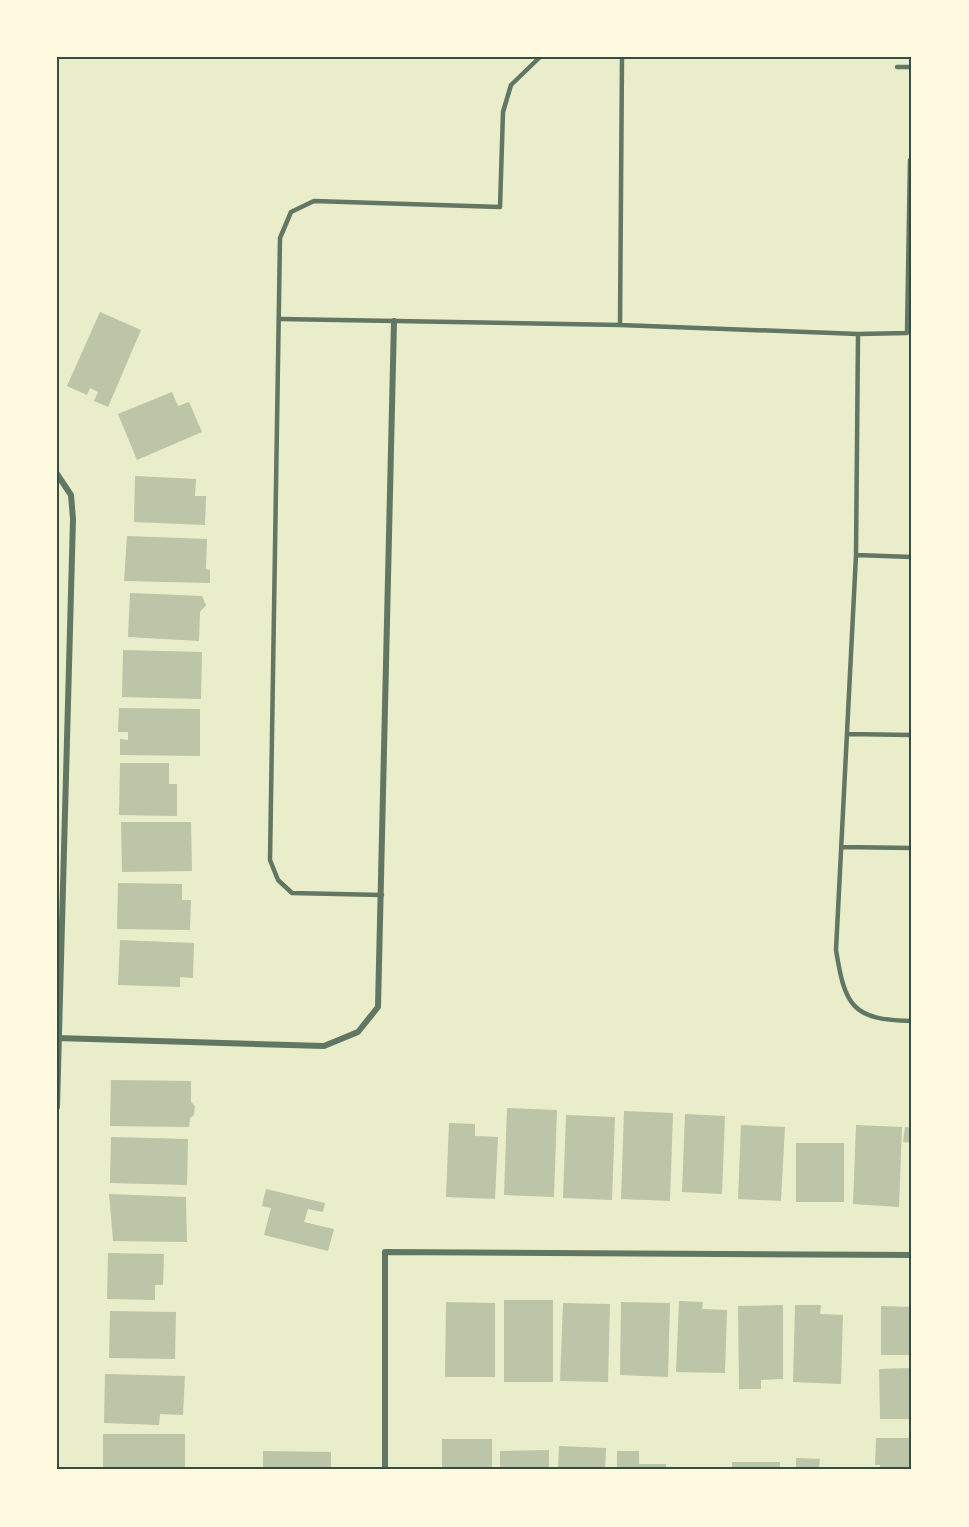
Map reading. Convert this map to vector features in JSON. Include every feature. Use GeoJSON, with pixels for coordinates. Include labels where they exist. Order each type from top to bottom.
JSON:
{"type":"FeatureCollection","features":[{"type":"Feature","properties":{"kind":"street"},"geometry":{"type":"LineString","coordinates":[[58,1038],[324,1046],[357,1032],[378,1007],[394,321]]}},
{"type":"Feature","properties":{"kind":"street"},"geometry":{"type":"LineString","coordinates":[[57,474],[71,495],[73,519],[57,1107]]}},
{"type":"Feature","properties":{"kind":"street"},"geometry":{"type":"LineString","coordinates":[[385,1470],[385,1252],[912,1256]]}},
{"type":"Feature","properties":{"kind":"lane"},"geometry":{"type":"LineString","coordinates":[[382,895],[292,893],[278,880],[270,860],[281,319],[280,238],[291,212],[314,201],[500,207],[502,112],[511,85],[540,57]]}},
{"type":"Feature","properties":{"kind":"lane"},"geometry":{"type":"LineString","coordinates":[[620,325],[622,57]]}},
{"type":"Feature","properties":{"kind":"lane"},"geometry":{"type":"LineString","coordinates":[[897,67],[912,67]]}},
{"type":"Feature","properties":{"kind":"lane"},"geometry":{"type":"LineString","coordinates":[[281,319],[620,325],[858,334],[907,333],[910,160],[912,160]]}},
{"type":"Feature","properties":{"kind":"lane"},"geometry":{"type":"LineString","coordinates":[[858,334],[855,555],[836,950],[842,988],[861,1013],[885,1021],[912,1022]]}},
{"type":"Feature","properties":{"kind":"lane"},"geometry":{"type":"LineString","coordinates":[[855,555],[912,557]]}},
{"type":"Feature","properties":{"kind":"lane"},"geometry":{"type":"LineString","coordinates":[[846,734],[912,735]]}},
{"type":"Feature","properties":{"kind":"lane"},"geometry":{"type":"LineString","coordinates":[[841,847],[912,848]]}},
{"type":"Feature","properties":{"kind":"building"},"geometry":{"type":"Polygon","coordinates":[[[100,312],[141,330],[108,407],[94,401],[98,392],[90,388],[87,395],[67,386],[100,312]]]}},
{"type":"Feature","properties":{"kind":"building"},"geometry":{"type":"Polygon","coordinates":[[[172,392],[178,406],[189,402],[202,432],[137,460],[118,414],[172,392]]]}},
{"type":"Feature","properties":{"kind":"building"},"geometry":{"type":"Polygon","coordinates":[[[135,476],[196,479],[195,496],[206,496],[205,525],[134,522],[135,476]]]}},
{"type":"Feature","properties":{"kind":"building"},"geometry":{"type":"Polygon","coordinates":[[[127,536],[207,539],[206,569],[210,570],[210,583],[124,581],[127,536]]]}},
{"type":"Feature","properties":{"kind":"building"},"geometry":{"type":"Polygon","coordinates":[[[130,593],[202,596],[206,605],[200,612],[199,641],[128,637],[130,593]]]}},
{"type":"Feature","properties":{"kind":"building"},"geometry":{"type":"Polygon","coordinates":[[[123,650],[202,652],[201,699],[122,697],[123,650]]]}},
{"type":"Feature","properties":{"kind":"building"},"geometry":{"type":"Polygon","coordinates":[[[119,708],[200,709],[200,756],[120,755],[120,739],[128,740],[128,732],[118,732],[119,708]]]}},
{"type":"Feature","properties":{"kind":"building"},"geometry":{"type":"Polygon","coordinates":[[[120,763],[169,763],[169,784],[177,784],[177,816],[119,815],[120,763]]]}},
{"type":"Feature","properties":{"kind":"building"},"geometry":{"type":"Polygon","coordinates":[[[121,822],[191,822],[192,871],[122,872],[121,822]]]}},
{"type":"Feature","properties":{"kind":"building"},"geometry":{"type":"Polygon","coordinates":[[[118,883],[182,884],[182,900],[191,900],[190,930],[117,929],[118,883]]]}},
{"type":"Feature","properties":{"kind":"building"},"geometry":{"type":"Polygon","coordinates":[[[120,940],[194,943],[193,978],[180,977],[180,987],[118,985],[120,940]]]}},
{"type":"Feature","properties":{"kind":"building"},"geometry":{"type":"Polygon","coordinates":[[[111,1080],[191,1081],[191,1102],[195,1106],[189,1127],[110,1126],[111,1080]]]}},
{"type":"Feature","properties":{"kind":"building"},"geometry":{"type":"Polygon","coordinates":[[[507,1108],[557,1110],[554,1197],[504,1195],[507,1108]]]}},
{"type":"Feature","properties":{"kind":"building"},"geometry":{"type":"Polygon","coordinates":[[[624,1111],[673,1113],[670,1201],[621,1199],[624,1111]]]}},
{"type":"Feature","properties":{"kind":"building"},"geometry":{"type":"Polygon","coordinates":[[[685,1114],[725,1116],[722,1194],[682,1192],[685,1114]]]}},
{"type":"Feature","properties":{"kind":"building"},"geometry":{"type":"Polygon","coordinates":[[[566,1115],[615,1117],[612,1200],[563,1198],[566,1115]]]}},
{"type":"Feature","properties":{"kind":"building"},"geometry":{"type":"Polygon","coordinates":[[[449,1123],[475,1124],[475,1136],[498,1137],[495,1199],[446,1197],[449,1123]]]}},
{"type":"Feature","properties":{"kind":"building"},"geometry":{"type":"Polygon","coordinates":[[[741,1125],[785,1127],[781,1201],[738,1199],[741,1125]]]}},
{"type":"Feature","properties":{"kind":"building"},"geometry":{"type":"Polygon","coordinates":[[[856,1125],[902,1127],[899,1207],[853,1204],[856,1125]]]}},
{"type":"Feature","properties":{"kind":"building"},"geometry":{"type":"Polygon","coordinates":[[[905,1127],[912,1128],[912,1143],[903,1142],[905,1127]]]}},
{"type":"Feature","properties":{"kind":"building"},"geometry":{"type":"Polygon","coordinates":[[[111,1137],[188,1139],[187,1185],[110,1183],[111,1137]]]}},
{"type":"Feature","properties":{"kind":"building"},"geometry":{"type":"Polygon","coordinates":[[[796,1143],[844,1143],[844,1202],[796,1202],[796,1143]]]}},
{"type":"Feature","properties":{"kind":"building"},"geometry":{"type":"Polygon","coordinates":[[[266,1189],[325,1203],[323,1212],[308,1209],[304,1222],[334,1229],[328,1251],[264,1235],[271,1208],[262,1206],[266,1189]]]}},
{"type":"Feature","properties":{"kind":"building"},"geometry":{"type":"Polygon","coordinates":[[[109,1194],[186,1197],[187,1242],[113,1241],[109,1194]]]}},
{"type":"Feature","properties":{"kind":"building"},"geometry":{"type":"Polygon","coordinates":[[[108,1253],[164,1254],[163,1285],[155,1285],[155,1300],[107,1299],[108,1253]]]}},
{"type":"Feature","properties":{"kind":"building"},"geometry":{"type":"Polygon","coordinates":[[[504,1300],[553,1300],[553,1382],[504,1382],[504,1300]]]}},
{"type":"Feature","properties":{"kind":"building"},"geometry":{"type":"Polygon","coordinates":[[[679,1301],[703,1302],[702,1309],[727,1310],[725,1373],[676,1372],[679,1301]]]}},
{"type":"Feature","properties":{"kind":"building"},"geometry":{"type":"Polygon","coordinates":[[[446,1302],[495,1303],[495,1377],[445,1377],[446,1302]]]}},
{"type":"Feature","properties":{"kind":"building"},"geometry":{"type":"Polygon","coordinates":[[[621,1302],[670,1303],[668,1377],[620,1375],[621,1302]]]}},
{"type":"Feature","properties":{"kind":"building"},"geometry":{"type":"Polygon","coordinates":[[[563,1303],[610,1304],[608,1382],[560,1381],[563,1303]]]}},
{"type":"Feature","properties":{"kind":"building"},"geometry":{"type":"Polygon","coordinates":[[[783,1305],[783,1379],[761,1380],[761,1389],[739,1389],[738,1306],[783,1305]]]}},
{"type":"Feature","properties":{"kind":"building"},"geometry":{"type":"Polygon","coordinates":[[[795,1305],[821,1305],[820,1314],[843,1315],[841,1384],[793,1382],[795,1305]]]}},
{"type":"Feature","properties":{"kind":"building"},"geometry":{"type":"Polygon","coordinates":[[[881,1306],[912,1307],[912,1355],[881,1355],[881,1306]]]}},
{"type":"Feature","properties":{"kind":"building"},"geometry":{"type":"Polygon","coordinates":[[[110,1311],[176,1312],[175,1359],[109,1358],[110,1311]]]}},
{"type":"Feature","properties":{"kind":"building"},"geometry":{"type":"Polygon","coordinates":[[[912,1368],[912,1419],[880,1419],[879,1369],[912,1368]]]}},
{"type":"Feature","properties":{"kind":"building"},"geometry":{"type":"Polygon","coordinates":[[[105,1374],[185,1376],[183,1415],[160,1414],[159,1425],[104,1423],[105,1374]]]}},
{"type":"Feature","properties":{"kind":"building"},"geometry":{"type":"Polygon","coordinates":[[[103,1434],[185,1434],[185,1470],[103,1470],[103,1434]]]}},
{"type":"Feature","properties":{"kind":"building"},"geometry":{"type":"Polygon","coordinates":[[[876,1438],[912,1438],[912,1470],[880,1470],[880,1465],[875,1465],[876,1438]]]}},
{"type":"Feature","properties":{"kind":"building"},"geometry":{"type":"Polygon","coordinates":[[[442,1439],[492,1439],[492,1470],[442,1470],[442,1439]]]}},
{"type":"Feature","properties":{"kind":"building"},"geometry":{"type":"Polygon","coordinates":[[[559,1446],[606,1448],[605,1470],[558,1470],[559,1446]]]}},
{"type":"Feature","properties":{"kind":"building"},"geometry":{"type":"Polygon","coordinates":[[[549,1450],[549,1470],[500,1470],[500,1451],[549,1450]]]}},
{"type":"Feature","properties":{"kind":"building"},"geometry":{"type":"Polygon","coordinates":[[[263,1451],[331,1452],[331,1470],[263,1470],[263,1451]]]}},
{"type":"Feature","properties":{"kind":"building"},"geometry":{"type":"Polygon","coordinates":[[[617,1451],[639,1451],[639,1464],[666,1464],[666,1470],[617,1470],[617,1451]]]}},
{"type":"Feature","properties":{"kind":"building"},"geometry":{"type":"Polygon","coordinates":[[[796,1458],[820,1459],[819,1468],[826,1470],[796,1470],[796,1458]]]}},
{"type":"Feature","properties":{"kind":"building"},"geometry":{"type":"Polygon","coordinates":[[[732,1462],[780,1462],[780,1470],[732,1470],[732,1462]]]}},
{"type":"Feature","properties":{"kind":"building"},"geometry":{"type":"Polygon","coordinates":[[[675,1467],[701,1468],[700,1470],[675,1470],[675,1467]]]}}]}
